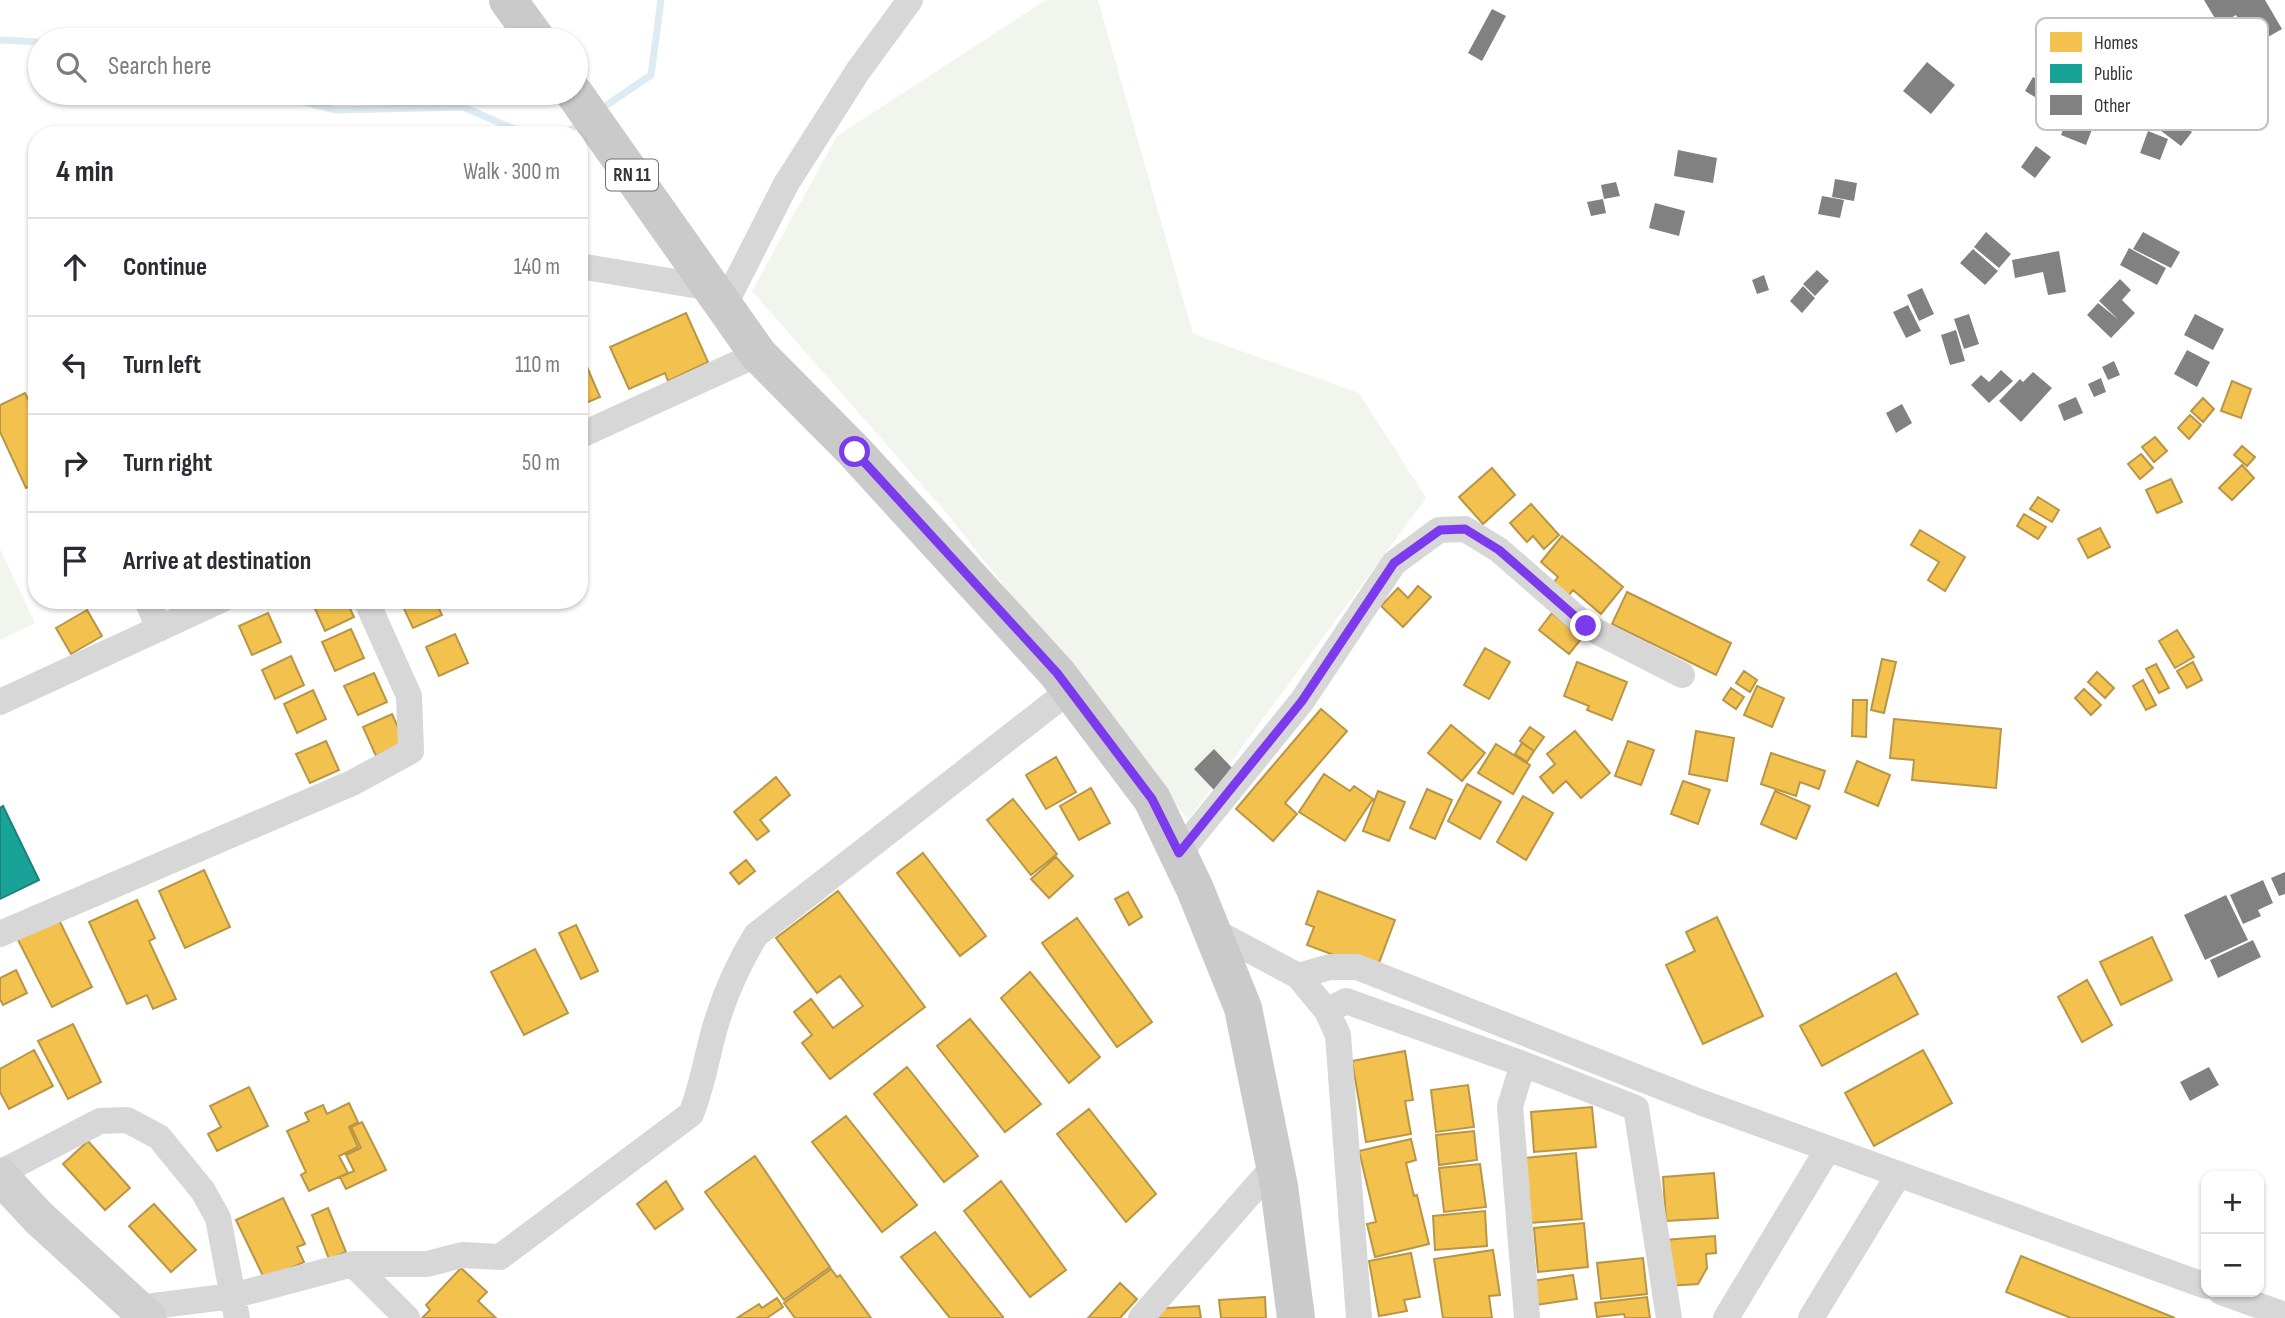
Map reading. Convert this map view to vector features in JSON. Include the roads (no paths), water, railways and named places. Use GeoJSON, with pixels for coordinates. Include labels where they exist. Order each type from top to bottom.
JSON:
{"type":"FeatureCollection","features":[{"type":"Feature","properties":{"kind":"main road"},"geometry":{"type":"LineString","coordinates":[[508,0],[528,28]]}},
{"type":"Feature","properties":{"kind":"main road","name":"RN 11"},"geometry":{"type":"LineString","coordinates":[[582,105],[758,354],[855,452],[1048,663],[1152,799],[1179,853],[1242,1008],[1275,1165],[1296,1318]]}},
{"type":"Feature","properties":{"kind":"main road"},"geometry":{"type":"LineString","coordinates":[[0,1175],[38,1217],[143,1313]]}},
{"type":"Feature","properties":{"kind":"street"},"geometry":{"type":"LineString","coordinates":[[588,267],[709,284],[786,184],[858,71],[910,0]]}},
{"type":"Feature","properties":{"kind":"street"},"geometry":{"type":"LineString","coordinates":[[588,432],[758,354]]}},
{"type":"Feature","properties":{"kind":"street"},"geometry":{"type":"LineString","coordinates":[[1179,853],[1302,701],[1394,563],[1440,530],[1465,529],[1499,550],[1586,626],[1682,675]]}},
{"type":"Feature","properties":{"kind":"street"},"geometry":{"type":"LineString","coordinates":[[151,609],[159,629]]}},
{"type":"Feature","properties":{"kind":"street"},"geometry":{"type":"LineString","coordinates":[[0,702],[202,609]]}},
{"type":"Feature","properties":{"kind":"street"},"geometry":{"type":"LineString","coordinates":[[0,934],[352,783],[411,751],[409,696],[370,609]]}},
{"type":"Feature","properties":{"kind":"street"},"geometry":{"type":"LineString","coordinates":[[143,1313],[235,1307],[354,1264],[427,1264],[462,1255],[499,1257],[691,1114],[699,1095],[715,1025],[737,965],[756,935],[1070,690]]}},
{"type":"Feature","properties":{"kind":"street"},"geometry":{"type":"LineString","coordinates":[[1212,930],[1298,976],[1327,1012],[1338,1035],[1359,1318]]}},
{"type":"Feature","properties":{"kind":"street"},"geometry":{"type":"LineString","coordinates":[[1298,976],[1330,967],[1357,967],[1687,1097],[2201,1284]]}},
{"type":"Feature","properties":{"kind":"street"},"geometry":{"type":"LineString","coordinates":[[1327,1012],[1330,967]]}},
{"type":"Feature","properties":{"kind":"street"},"geometry":{"type":"LineString","coordinates":[[1327,1012],[1346,1001],[1636,1108],[1669,1318]]}},
{"type":"Feature","properties":{"kind":"street"},"geometry":{"type":"LineString","coordinates":[[1522,1064],[1510,1106],[1527,1318]]}},
{"type":"Feature","properties":{"kind":"street"},"geometry":{"type":"LineString","coordinates":[[0,1175],[100,1121],[127,1120],[159,1137],[203,1191],[219,1218],[235,1307]]}},
{"type":"Feature","properties":{"kind":"street"},"geometry":{"type":"LineString","coordinates":[[1726,1318],[1828,1149]]}},
{"type":"Feature","properties":{"kind":"street"},"geometry":{"type":"LineString","coordinates":[[1141,1318],[1275,1165]]}},
{"type":"Feature","properties":{"kind":"street"},"geometry":{"type":"LineString","coordinates":[[1811,1318],[1899,1174]]}},
{"type":"Feature","properties":{"kind":"street"},"geometry":{"type":"LineString","coordinates":[[354,1264],[407,1318]]}},
{"type":"Feature","properties":{"kind":"street"},"geometry":{"type":"LineString","coordinates":[[2235,1297],[2285,1315]]}},
{"type":"Feature","properties":{"kind":"waterway"},"geometry":{"type":"LineString","coordinates":[[598,111],[651,75],[661,0]]}},
{"type":"Feature","properties":{"kind":"waterway"},"geometry":{"type":"LineString","coordinates":[[0,40],[28,41]]}},
{"type":"Feature","properties":{"kind":"waterway"},"geometry":{"type":"LineString","coordinates":[[316,105],[335,110],[463,107],[507,126]]}},
{"type":"Feature","properties":{"kind":"waterway"},"geometry":{"type":"LineString","coordinates":[[576,126],[580,123]]}}]}
